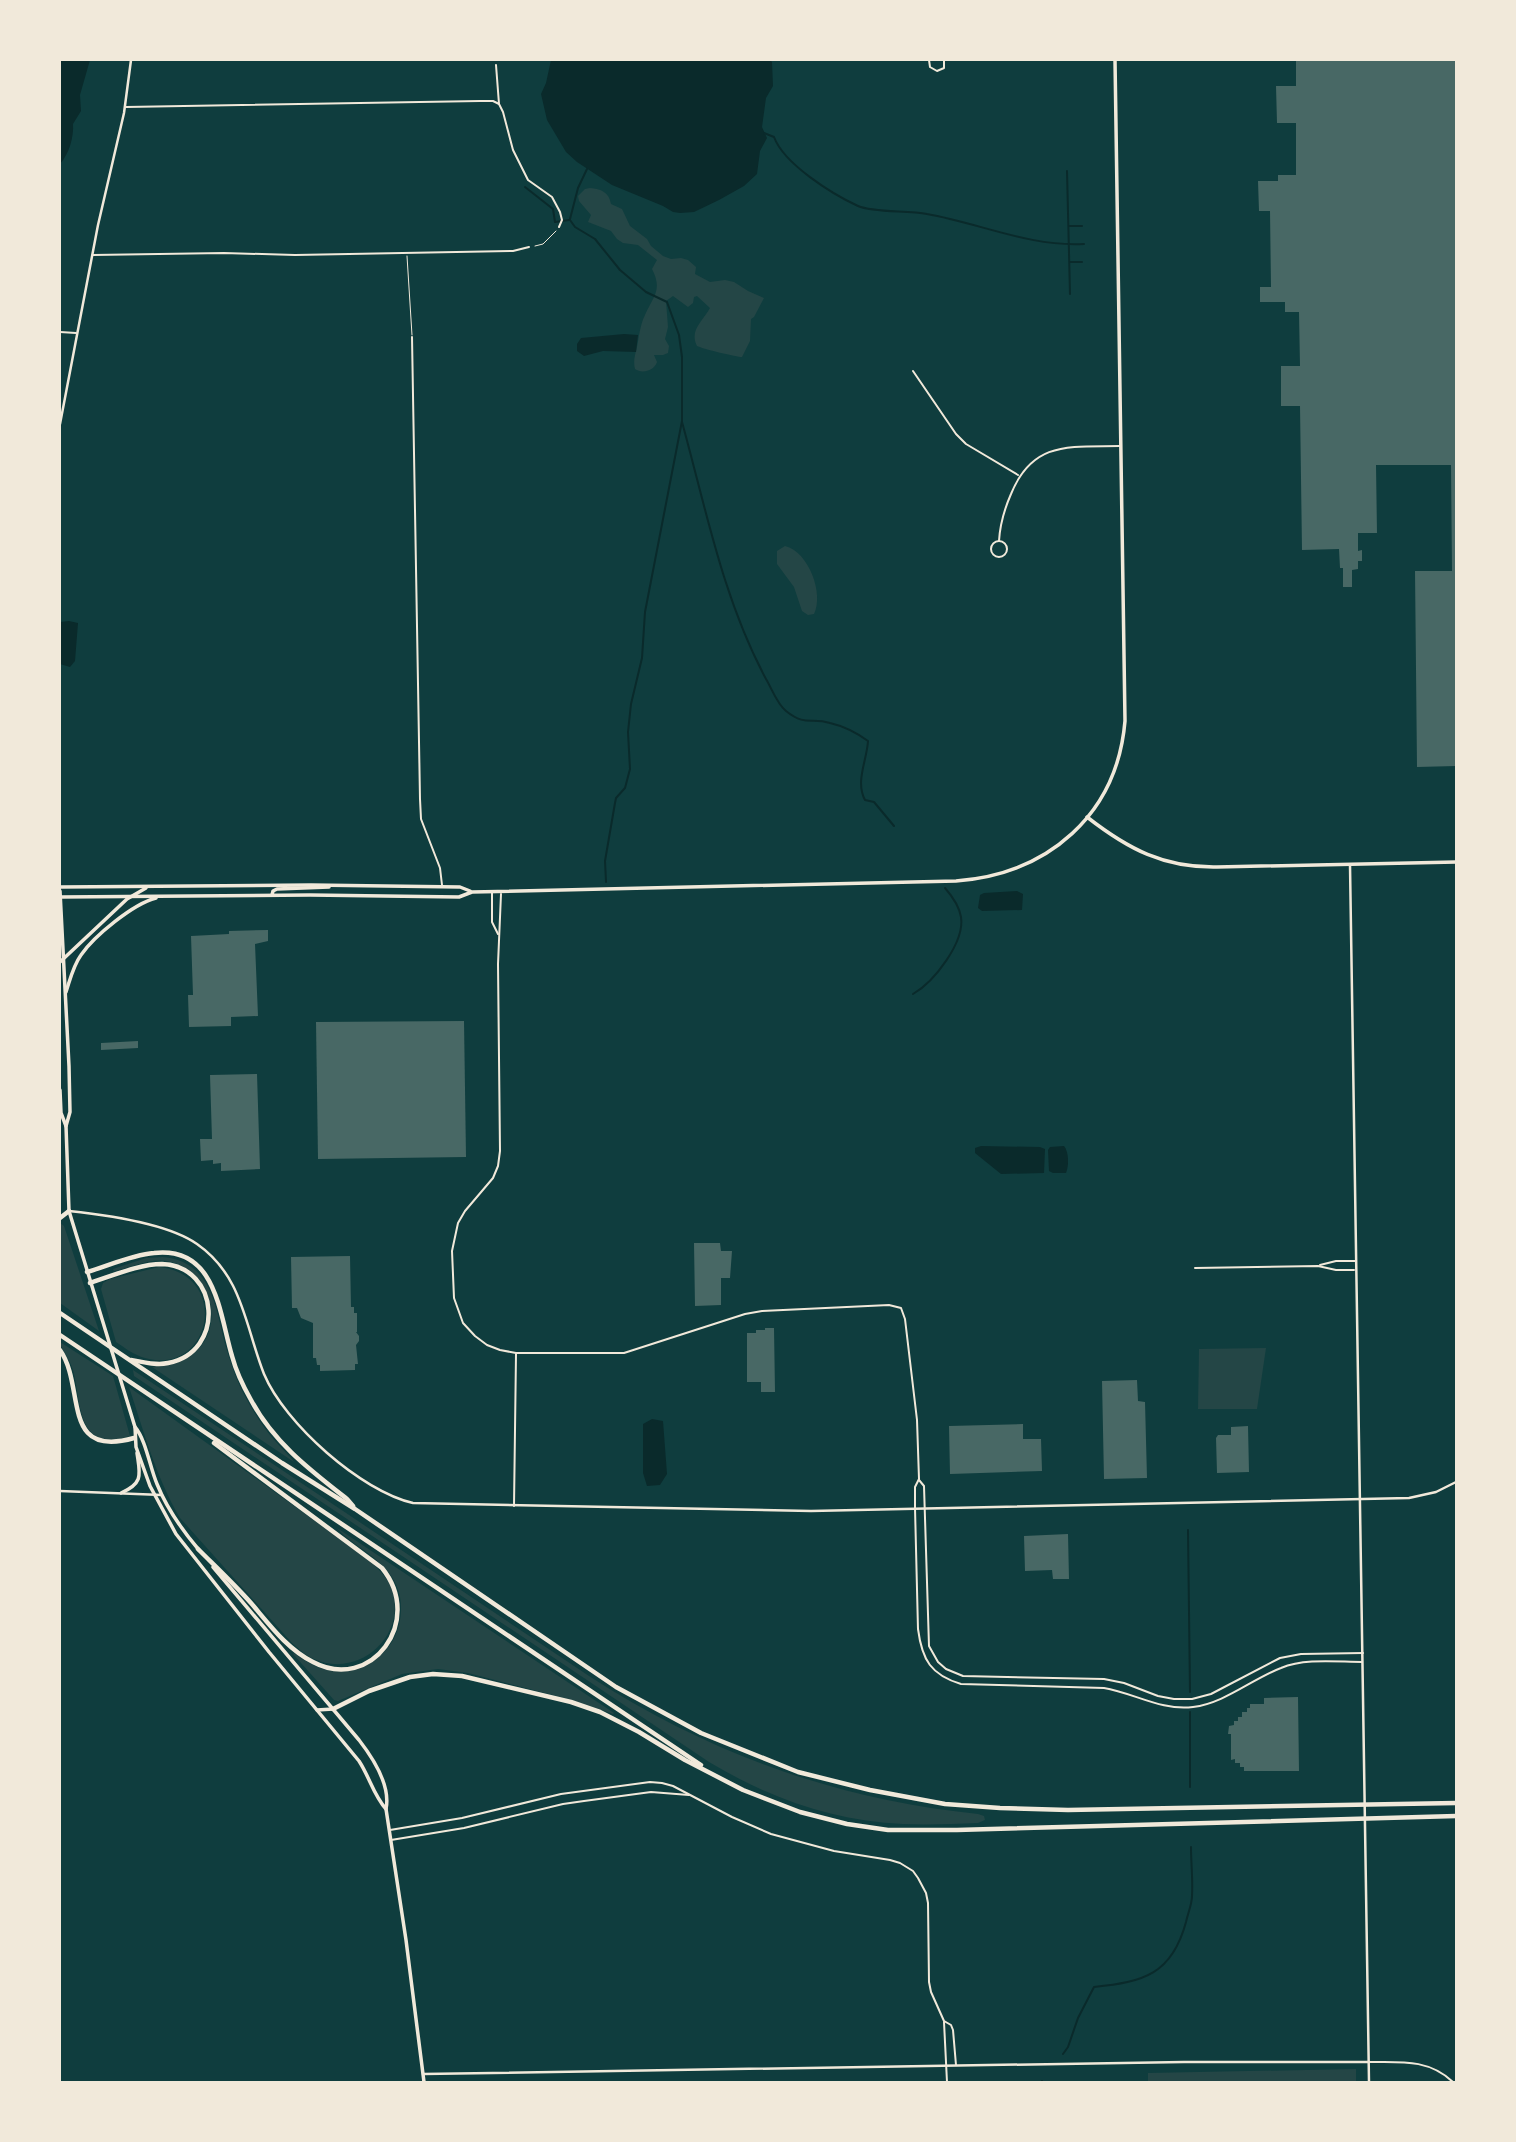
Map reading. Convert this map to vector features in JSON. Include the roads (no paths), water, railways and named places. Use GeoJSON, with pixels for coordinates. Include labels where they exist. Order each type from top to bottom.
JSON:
{"type":"FeatureCollection","features":[{"type":"Feature","properties":{"kind":"highway"},"geometry":{"type":"LineString","coordinates":[[60,1218],[69,1211]]}},
{"type":"Feature","properties":{"kind":"highway"},"geometry":{"type":"LineString","coordinates":[[87,1272],[155,1252],[180,1255],[203,1270],[218,1301],[240,1378],[264,1422],[283,1446],[347,1499],[355,1509]]}},
{"type":"Feature","properties":{"kind":"highway"},"geometry":{"type":"LineString","coordinates":[[90,1283],[160,1264],[187,1272],[202,1288],[208,1302],[209,1318],[205,1334],[195,1350],[188,1356],[169,1363],[150,1364],[127,1358]]}},
{"type":"Feature","properties":{"kind":"highway"},"geometry":{"type":"LineString","coordinates":[[60,1313],[616,1687],[701,1733],[798,1772],[870,1790],[945,1804],[1000,1808],[1068,1810],[1457,1802]]}},
{"type":"Feature","properties":{"kind":"highway"},"geometry":{"type":"LineString","coordinates":[[60,1335],[707,1770]]}},
{"type":"Feature","properties":{"kind":"highway"},"geometry":{"type":"LineString","coordinates":[[60,1350],[68,1364],[78,1417],[86,1432],[100,1441],[134,1438]]}},
{"type":"Feature","properties":{"kind":"highway"},"geometry":{"type":"LineString","coordinates":[[198,1549],[287,1643],[315,1664],[340,1669],[362,1664],[381,1652],[392,1636],[398,1605],[394,1587],[382,1568],[223,1451],[203,1433]]}},
{"type":"Feature","properties":{"kind":"highway"},"geometry":{"type":"LineString","coordinates":[[333,1709],[401,1679],[433,1674],[453,1675],[571,1702],[600,1712],[743,1790],[800,1812],[846,1824],[888,1830],[1457,1816]]}},
{"type":"Feature","properties":{"kind":"main road"},"geometry":{"type":"LineString","coordinates":[[60,897],[459,897],[472,892],[974,879],[1004,873],[1038,859],[1065,841],[1100,800],[1113,774],[1124,727],[1115,60]]}},
{"type":"Feature","properties":{"kind":"main road"},"geometry":{"type":"LineString","coordinates":[[1087,817],[1132,848],[1153,858],[1180,864],[1206,867],[1457,862]]}},
{"type":"Feature","properties":{"kind":"main road"},"geometry":{"type":"LineString","coordinates":[[272,895],[277,889],[338,885]]}},
{"type":"Feature","properties":{"kind":"main road"},"geometry":{"type":"LineString","coordinates":[[424,2082],[386,1809],[388,1799],[384,1786],[366,1748],[178,1523],[162,1494],[140,1433],[135,1427],[90,1283],[69,1211],[66,1126],[70,1112],[60,889],[338,885],[442,886],[460,887],[472,892]]}},
{"type":"Feature","properties":{"kind":"main road"},"geometry":{"type":"LineString","coordinates":[[439,896],[442,886]]}},
{"type":"Feature","properties":{"kind":"main road"},"geometry":{"type":"LineString","coordinates":[[60,962],[130,897],[148,887]]}},
{"type":"Feature","properties":{"kind":"main road"},"geometry":{"type":"LineString","coordinates":[[66,994],[75,967],[84,951],[128,911],[162,896]]}},
{"type":"Feature","properties":{"kind":"main road"},"geometry":{"type":"LineString","coordinates":[[60,1090],[61,1113],[66,1126]]}},
{"type":"Feature","properties":{"kind":"main road"},"geometry":{"type":"LineString","coordinates":[[121,1493],[133,1487],[141,1474],[134,1438],[135,1427]]}},
{"type":"Feature","properties":{"kind":"main road"},"geometry":{"type":"LineString","coordinates":[[136,1447],[153,1494],[180,1541],[352,1752],[366,1771],[379,1801],[386,1809]]}},
{"type":"Feature","properties":{"kind":"main road"},"geometry":{"type":"LineString","coordinates":[[317,1710],[333,1709]]}},
{"type":"Feature","properties":{"kind":"main road"},"geometry":{"type":"LineString","coordinates":[[352,1752],[361,1754],[366,1748]]}},
{"type":"Feature","properties":{"kind":"street"},"geometry":{"type":"LineString","coordinates":[[60,424],[76,333],[125,107],[131,60]]}},
{"type":"Feature","properties":{"kind":"street"},"geometry":{"type":"LineString","coordinates":[[929,60],[930,67],[936,71],[942,69],[945,60]]}},
{"type":"Feature","properties":{"kind":"street"},"geometry":{"type":"LineString","coordinates":[[496,65],[499,104],[519,163],[527,180],[552,197],[562,220],[559,227]]}},
{"type":"Feature","properties":{"kind":"street"},"geometry":{"type":"LineString","coordinates":[[125,107],[480,101],[499,104]]}},
{"type":"Feature","properties":{"kind":"street"},"geometry":{"type":"LineString","coordinates":[[92,255],[407,253],[513,250],[529,247]]}},
{"type":"Feature","properties":{"kind":"street"},"geometry":{"type":"LineString","coordinates":[[60,332],[76,333]]}},
{"type":"Feature","properties":{"kind":"street"},"geometry":{"type":"LineString","coordinates":[[412,337],[421,819],[440,868],[442,886]]}},
{"type":"Feature","properties":{"kind":"street"},"geometry":{"type":"LineString","coordinates":[[914,371],[956,434],[966,444],[1019,476]]}},
{"type":"Feature","properties":{"kind":"street"},"geometry":{"type":"LineString","coordinates":[[999,541],[1004,511],[1019,476],[1033,460],[1054,450],[1069,447],[1121,446]]}},
{"type":"Feature","properties":{"kind":"street"},"geometry":{"type":"LineString","coordinates":[[999,541],[1004,543],[1007,550],[1005,555],[999,558],[993,555],[991,549],[993,544],[999,541]]}},
{"type":"Feature","properties":{"kind":"street"},"geometry":{"type":"LineString","coordinates":[[1350,865],[1369,2082]]}},
{"type":"Feature","properties":{"kind":"street"},"geometry":{"type":"LineString","coordinates":[[492,892],[492,922],[498,935]]}},
{"type":"Feature","properties":{"kind":"street"},"geometry":{"type":"LineString","coordinates":[[502,892],[502,921],[498,935],[498,1166],[493,1178],[458,1223],[452,1251],[456,1309],[463,1323],[475,1336],[487,1345],[516,1353],[624,1353],[735,1317],[762,1311],[889,1305],[901,1308],[907,1329],[918,1419],[919,1479],[915,1487],[918,1629],[920,1649],[931,1668],[950,1681],[961,1684],[1104,1688],[1122,1691],[1156,1704],[1193,1707],[1214,1702],[1283,1667],[1302,1663],[1363,1662]]}},
{"type":"Feature","properties":{"kind":"street"},"geometry":{"type":"LineString","coordinates":[[69,1211],[169,1230],[186,1237],[213,1257],[234,1284],[266,1378],[295,1422],[371,1486],[399,1500],[413,1503],[811,1511],[1361,1499],[1422,1496],[1457,1482]]}},
{"type":"Feature","properties":{"kind":"street"},"geometry":{"type":"LineString","coordinates":[[1318,1266],[1336,1261],[1356,1261]]}},
{"type":"Feature","properties":{"kind":"street"},"geometry":{"type":"LineString","coordinates":[[1195,1268],[1318,1266],[1336,1270],[1357,1270]]}},
{"type":"Feature","properties":{"kind":"street"},"geometry":{"type":"LineString","coordinates":[[514,1506],[516,1353]]}},
{"type":"Feature","properties":{"kind":"street"},"geometry":{"type":"LineString","coordinates":[[919,1479],[924,1486],[929,1646],[938,1662],[953,1673],[999,1678],[1104,1679],[1125,1683],[1158,1696],[1192,1699],[1211,1694],[1280,1658],[1301,1654],[1363,1653]]}},
{"type":"Feature","properties":{"kind":"street"},"geometry":{"type":"LineString","coordinates":[[60,1491],[162,1494]]}},
{"type":"Feature","properties":{"kind":"street"},"geometry":{"type":"LineString","coordinates":[[390,1830],[462,1818],[561,1794],[650,1782],[673,1786],[771,1834],[834,1851],[890,1860],[907,1866],[922,1884],[928,1903],[929,1982],[944,2021],[947,2082]]}},
{"type":"Feature","properties":{"kind":"street"},"geometry":{"type":"LineString","coordinates":[[391,1840],[464,1828],[563,1804],[651,1792],[690,1796]]}},
{"type":"Feature","properties":{"kind":"street"},"geometry":{"type":"LineString","coordinates":[[944,2021],[951,2025],[953,2030],[956,2066]]}},
{"type":"Feature","properties":{"kind":"street"},"geometry":{"type":"LineString","coordinates":[[423,2074],[1184,2062],[1368,2062],[1420,2063],[1436,2069],[1453,2082]]}},
{"type":"Feature","properties":{"kind":"lane"},"geometry":{"type":"LineString","coordinates":[[407,253],[412,337]]}},
{"type":"Feature","properties":{"kind":"lane"},"geometry":{"type":"LineString","coordinates":[[1453,2082],[1457,2078]]}},
{"type":"Feature","properties":{"kind":"waterway"},"geometry":{"type":"LineString","coordinates":[[764,133],[774,137],[779,147],[798,168],[835,194],[858,206],[873,210],[927,214],[1044,242],[1084,244]]}},
{"type":"Feature","properties":{"kind":"waterway"},"geometry":{"type":"LineString","coordinates":[[570,219],[578,188],[587,169]]}},
{"type":"Feature","properties":{"kind":"waterway"},"geometry":{"type":"LineString","coordinates":[[1067,171],[1070,294]]}},
{"type":"Feature","properties":{"kind":"waterway"},"geometry":{"type":"LineString","coordinates":[[525,187],[553,209],[555,222],[569,220]]}},
{"type":"Feature","properties":{"kind":"waterway"},"geometry":{"type":"LineString","coordinates":[[570,220],[575,227],[595,239],[620,270],[646,292],[667,302],[679,335],[682,357],[682,421],[645,612],[642,658],[631,704],[628,732],[630,769],[625,788],[616,798],[605,861],[606,882]]}},
{"type":"Feature","properties":{"kind":"waterway"},"geometry":{"type":"LineString","coordinates":[[1069,226],[1082,226]]}},
{"type":"Feature","properties":{"kind":"waterway"},"geometry":{"type":"LineString","coordinates":[[1070,262],[1082,262]]}},
{"type":"Feature","properties":{"kind":"waterway"},"geometry":{"type":"LineString","coordinates":[[682,422],[727,585],[751,649],[775,696],[783,708],[799,719],[835,724],[868,741],[861,778],[862,793],[865,800],[874,802],[894,826]]}},
{"type":"Feature","properties":{"kind":"waterway"},"geometry":{"type":"LineString","coordinates":[[913,994],[938,971],[958,938],[961,927],[960,913],[945,888]]}},
{"type":"Feature","properties":{"kind":"waterway"},"geometry":{"type":"LineString","coordinates":[[1188,1530],[1190,1692]]}},
{"type":"Feature","properties":{"kind":"waterway"},"geometry":{"type":"LineString","coordinates":[[1190,1712],[1190,1787]]}},
{"type":"Feature","properties":{"kind":"waterway"},"geometry":{"type":"LineString","coordinates":[[1063,2054],[1094,1987],[1141,1978],[1164,1964],[1173,1953],[1180,1940],[1191,1902],[1191,1847]]}}]}
